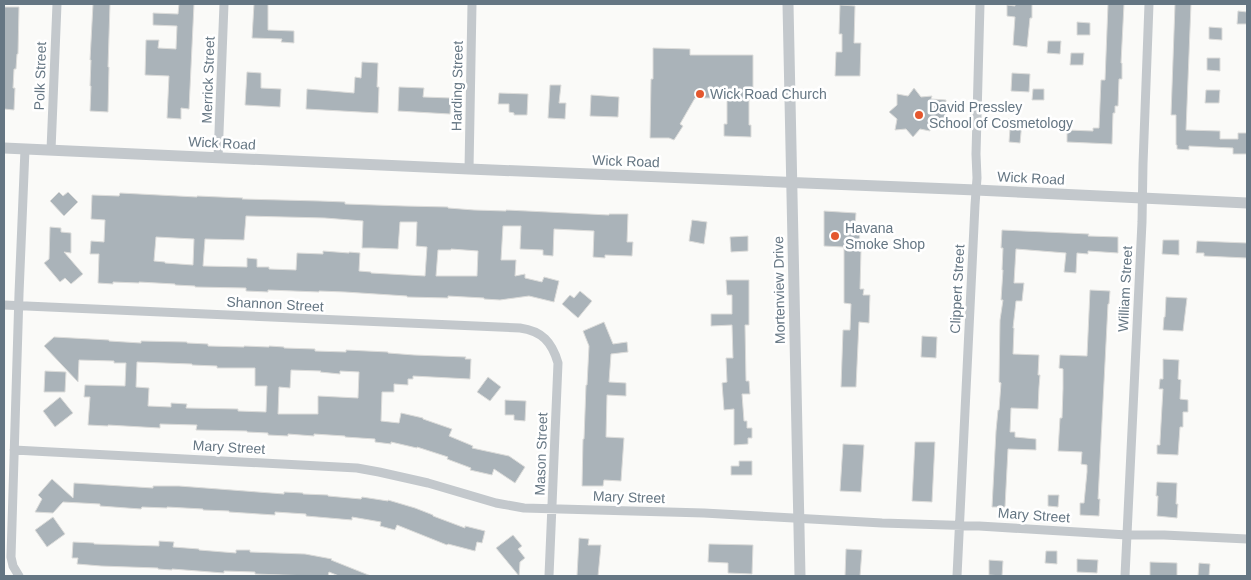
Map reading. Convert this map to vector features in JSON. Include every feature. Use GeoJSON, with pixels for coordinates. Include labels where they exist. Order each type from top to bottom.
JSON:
{"type":"FeatureCollection","features":[{"type":"Feature","properties":{"kind":"street","name":"Polk Street"},"geometry":{"type":"LineString","coordinates":[[51,150],[57,4]]}},
{"type":"Feature","properties":{"kind":"street","name":"Merrick Street"},"geometry":{"type":"LineString","coordinates":[[218,158],[224,4]]}},
{"type":"Feature","properties":{"kind":"street","name":"Harding Street"},"geometry":{"type":"LineString","coordinates":[[469,170],[472,4]]}},
{"type":"Feature","properties":{"kind":"street","name":"Mortenview Drive"},"geometry":{"type":"LineString","coordinates":[[788,4],[800,576]]}},
{"type":"Feature","properties":{"kind":"street","name":"Clippert Street"},"geometry":{"type":"LineString","coordinates":[[957,576],[976,190],[980,4]]}},
{"type":"Feature","properties":{"kind":"street","name":"William Street"},"geometry":{"type":"LineString","coordinates":[[1125,576],[1142,222],[1149,4]]}},
{"type":"Feature","properties":{"kind":"street","name":"Wick Road"},"geometry":{"type":"LineString","coordinates":[[4,148],[469,170],[976,190],[1247,204]]}},
{"type":"Feature","properties":{"kind":"street"},"geometry":{"type":"LineString","coordinates":[[20,576],[13,566],[11,557],[25,149]]}},
{"type":"Feature","properties":{"kind":"street","name":"Shannon Street"},"geometry":{"type":"LineString","coordinates":[[4,305],[520,328],[534,331],[544,337]]}},
{"type":"Feature","properties":{"kind":"street","name":"Mason Street"},"geometry":{"type":"LineString","coordinates":[[544,337],[555,352],[558,362],[549,576]]}},
{"type":"Feature","properties":{"kind":"street","name":"Mary Street"},"geometry":{"type":"LineString","coordinates":[[14,450],[357,468],[428,483],[496,503],[524,508],[800,517],[1127,535],[1247,539]]}},
{"type":"Feature","properties":{"kind":"building"},"geometry":{"type":"Polygon","coordinates":[[[93,4],[110,4],[108,112],[90,111],[93,4]]]}},
{"type":"Feature","properties":{"kind":"building"},"geometry":{"type":"Polygon","coordinates":[[[179,4],[194,4],[189,109],[181,108],[181,119],[167,118],[169,76],[145,75],[146,40],[159,40],[158,48],[176,49],[177,26],[153,25],[153,13],[178,14],[179,4]]]}},
{"type":"Feature","properties":{"kind":"building"},"geometry":{"type":"Polygon","coordinates":[[[254,4],[268,4],[268,30],[294,31],[294,43],[281,42],[282,39],[252,38],[254,4]]]}},
{"type":"Feature","properties":{"kind":"building"},"geometry":{"type":"Polygon","coordinates":[[[1015,4],[1032,4],[1032,18],[1030,18],[1027,47],[1013,45],[1015,17],[1007,16],[1007,5],[1015,6],[1015,4]]]}},
{"type":"Feature","properties":{"kind":"building"},"geometry":{"type":"Polygon","coordinates":[[[1108,4],[1124,4],[1122,79],[1119,79],[1118,106],[1115,106],[1115,113],[1113,113],[1112,144],[1067,142],[1067,130],[1093,131],[1093,128],[1099,128],[1101,80],[1105,80],[1108,4]]]}},
{"type":"Feature","properties":{"kind":"building"},"geometry":{"type":"Polygon","coordinates":[[[1175,4],[1191,4],[1186,130],[1220,131],[1220,139],[1238,139],[1238,133],[1247,133],[1247,154],[1233,154],[1233,148],[1189,146],[1189,150],[1177,149],[1176,115],[1171,115],[1175,4]]]}},
{"type":"Feature","properties":{"kind":"building"},"geometry":{"type":"Polygon","coordinates":[[[840,5],[855,6],[854,43],[861,43],[860,76],[835,76],[836,52],[842,52],[842,34],[839,34],[840,5]]]}},
{"type":"Feature","properties":{"kind":"building"},"geometry":{"type":"Polygon","coordinates":[[[4,7],[19,7],[18,54],[16,69],[14,69],[13,88],[15,88],[14,110],[4,109],[4,7]]]}},
{"type":"Feature","properties":{"kind":"building"},"geometry":{"type":"Polygon","coordinates":[[[1238,11],[1247,12],[1247,24],[1237,24],[1238,11]]]}},
{"type":"Feature","properties":{"kind":"building"},"geometry":{"type":"Polygon","coordinates":[[[1077,22],[1090,23],[1090,35],[1077,35],[1077,22]]]}},
{"type":"Feature","properties":{"kind":"building"},"geometry":{"type":"Polygon","coordinates":[[[1209,27],[1222,28],[1222,40],[1209,39],[1209,27]]]}},
{"type":"Feature","properties":{"kind":"building"},"geometry":{"type":"Polygon","coordinates":[[[1048,41],[1061,41],[1060,54],[1047,53],[1048,41]]]}},
{"type":"Feature","properties":{"kind":"building","name":"Wick Road Church"},"geometry":{"type":"Polygon","coordinates":[[[653,48],[690,49],[690,55],[753,55],[753,90],[749,91],[751,137],[724,136],[724,124],[727,124],[727,98],[695,98],[680,124],[683,126],[674,140],[669,138],[650,138],[653,48]]]}},
{"type":"Feature","properties":{"kind":"building"},"geometry":{"type":"Polygon","coordinates":[[[1071,53],[1084,53],[1083,65],[1070,65],[1071,53]]]}},
{"type":"Feature","properties":{"kind":"building"},"geometry":{"type":"Polygon","coordinates":[[[1207,58],[1220,58],[1220,71],[1207,70],[1207,58]]]}},
{"type":"Feature","properties":{"kind":"building"},"geometry":{"type":"Polygon","coordinates":[[[362,62],[378,63],[378,113],[306,109],[307,89],[354,93],[355,77],[361,78],[362,62]]]}},
{"type":"Feature","properties":{"kind":"building"},"geometry":{"type":"Polygon","coordinates":[[[247,72],[261,73],[261,88],[281,89],[280,107],[245,105],[247,72]]]}},
{"type":"Feature","properties":{"kind":"building"},"geometry":{"type":"Polygon","coordinates":[[[1012,73],[1030,74],[1029,92],[1011,91],[1012,73]]]}},
{"type":"Feature","properties":{"kind":"building"},"geometry":{"type":"Polygon","coordinates":[[[550,85],[561,85],[559,103],[566,103],[565,119],[548,118],[550,85]]]}},
{"type":"Feature","properties":{"kind":"building"},"geometry":{"type":"Polygon","coordinates":[[[399,87],[424,88],[423,97],[451,98],[450,114],[398,111],[399,87]]]}},
{"type":"Feature","properties":{"kind":"building","name":"David Pressley School of Cosmetology"},"geometry":{"type":"Polygon","coordinates":[[[914,88],[921,97],[932,96],[931,99],[946,100],[945,128],[930,127],[930,131],[920,129],[913,137],[906,129],[895,130],[897,119],[889,112],[897,105],[897,94],[908,96],[914,88]]]}},
{"type":"Feature","properties":{"kind":"building"},"geometry":{"type":"Polygon","coordinates":[[[1033,89],[1044,89],[1044,100],[1032,100],[1033,89]]]}},
{"type":"Feature","properties":{"kind":"building"},"geometry":{"type":"Polygon","coordinates":[[[1206,90],[1220,90],[1219,103],[1205,103],[1206,90]]]}},
{"type":"Feature","properties":{"kind":"building"},"geometry":{"type":"Polygon","coordinates":[[[499,93],[528,94],[527,115],[514,115],[514,113],[509,112],[509,104],[498,104],[499,93]]]}},
{"type":"Feature","properties":{"kind":"building"},"geometry":{"type":"Polygon","coordinates":[[[591,95],[619,97],[618,117],[590,116],[591,95]]]}},
{"type":"Feature","properties":{"kind":"building"},"geometry":{"type":"Polygon","coordinates":[[[1007,119],[1018,119],[1017,122],[1022,122],[1020,143],[1009,142],[1010,129],[1006,128],[1007,119]]]}},
{"type":"Feature","properties":{"kind":"building"},"geometry":{"type":"Polygon","coordinates":[[[59,192],[63,196],[68,192],[78,202],[64,216],[50,201],[59,192]]]}},
{"type":"Feature","properties":{"kind":"building"},"geometry":{"type":"Polygon","coordinates":[[[120,193],[345,202],[345,204],[448,207],[474,210],[628,214],[627,242],[633,242],[632,256],[605,255],[605,258],[593,257],[594,231],[554,229],[553,256],[543,255],[543,250],[520,249],[521,226],[503,226],[501,260],[516,260],[515,276],[525,274],[525,278],[542,282],[544,277],[559,281],[554,302],[529,296],[500,300],[448,296],[448,298],[407,297],[319,291],[246,291],[246,288],[195,287],[139,282],[98,283],[99,254],[90,254],[91,241],[104,242],[105,220],[91,219],[92,195],[119,196],[120,193]],[[246,216],[244,240],[205,239],[203,266],[247,267],[247,258],[257,259],[257,267],[296,270],[297,253],[349,252],[360,253],[359,271],[425,276],[427,247],[416,246],[417,222],[400,222],[398,249],[362,248],[363,221],[246,216]],[[156,237],[154,261],[193,265],[194,239],[156,237]],[[438,250],[436,276],[477,276],[478,251],[438,250]]]}},
{"type":"Feature","properties":{"kind":"building"},"geometry":{"type":"Polygon","coordinates":[[[824,211],[856,213],[855,228],[860,228],[860,289],[864,289],[863,295],[870,295],[869,323],[859,322],[856,387],[841,387],[843,330],[850,330],[851,304],[844,303],[844,247],[824,246],[824,211]]]}},
{"type":"Feature","properties":{"kind":"building"},"geometry":{"type":"Polygon","coordinates":[[[692,220],[707,222],[704,244],[689,241],[692,220]]]}},
{"type":"Feature","properties":{"kind":"building"},"geometry":{"type":"Polygon","coordinates":[[[50,227],[61,228],[61,232],[71,233],[71,253],[64,252],[83,274],[71,284],[65,278],[60,282],[44,263],[49,259],[50,227]]]}},
{"type":"Feature","properties":{"kind":"building"},"geometry":{"type":"Polygon","coordinates":[[[1002,230],[1118,237],[1118,253],[1088,251],[1088,254],[1077,253],[1076,273],[1064,272],[1066,253],[1016,249],[1014,283],[1024,283],[1022,301],[1016,301],[1013,354],[1039,355],[1038,375],[1040,375],[1038,409],[1011,408],[1010,432],[1015,432],[1015,437],[1036,439],[1036,450],[1008,449],[1005,507],[992,507],[996,431],[1001,383],[999,382],[1000,320],[1003,300],[1001,300],[1003,270],[1002,230]]]}},
{"type":"Feature","properties":{"kind":"building"},"geometry":{"type":"Polygon","coordinates":[[[748,236],[748,251],[731,252],[730,237],[748,236]]]}},
{"type":"Feature","properties":{"kind":"building"},"geometry":{"type":"Polygon","coordinates":[[[1163,240],[1179,240],[1179,255],[1162,254],[1163,240]]]}},
{"type":"Feature","properties":{"kind":"building"},"geometry":{"type":"Polygon","coordinates":[[[1197,241],[1247,243],[1247,258],[1204,256],[1204,253],[1196,253],[1197,241]]]}},
{"type":"Feature","properties":{"kind":"building"},"geometry":{"type":"Polygon","coordinates":[[[726,280],[749,280],[749,325],[745,325],[746,381],[749,381],[750,394],[742,394],[744,421],[747,421],[747,428],[752,428],[752,438],[748,438],[748,444],[734,445],[734,409],[724,410],[722,383],[727,382],[726,358],[733,358],[732,325],[711,326],[711,314],[732,314],[732,295],[727,295],[726,280]]]}},
{"type":"Feature","properties":{"kind":"building"},"geometry":{"type":"Polygon","coordinates":[[[1090,290],[1110,291],[1098,499],[1100,499],[1099,516],[1080,515],[1080,503],[1084,503],[1087,472],[1087,465],[1081,464],[1082,452],[1058,451],[1063,389],[1063,369],[1059,368],[1060,355],[1087,356],[1090,290]]]}},
{"type":"Feature","properties":{"kind":"building"},"geometry":{"type":"Polygon","coordinates":[[[580,291],[592,301],[578,318],[562,304],[570,295],[574,298],[580,291]]]}},
{"type":"Feature","properties":{"kind":"building"},"geometry":{"type":"Polygon","coordinates":[[[1166,297],[1187,298],[1183,331],[1163,330],[1166,297]]]}},
{"type":"Feature","properties":{"kind":"building"},"geometry":{"type":"Polygon","coordinates":[[[604,322],[613,344],[627,342],[628,352],[611,354],[609,382],[626,383],[626,396],[607,395],[606,437],[624,438],[621,481],[604,480],[603,486],[582,486],[589,346],[583,331],[604,322]]]}},
{"type":"Feature","properties":{"kind":"building"},"geometry":{"type":"Polygon","coordinates":[[[922,336],[937,337],[936,358],[921,357],[922,336]]]}},
{"type":"Feature","properties":{"kind":"building"},"geometry":{"type":"Polygon","coordinates":[[[54,337],[141,343],[141,341],[187,342],[208,344],[208,346],[269,346],[315,349],[315,351],[346,352],[346,350],[466,357],[465,359],[471,359],[470,379],[413,376],[413,379],[408,379],[408,385],[394,384],[394,392],[382,392],[381,421],[399,423],[401,413],[423,418],[452,429],[449,436],[473,446],[472,448],[509,456],[525,467],[515,483],[494,469],[492,475],[470,470],[471,468],[447,459],[448,457],[417,447],[391,442],[391,444],[375,442],[375,439],[314,434],[314,436],[288,434],[288,436],[247,431],[196,430],[197,425],[160,424],[160,428],[88,425],[90,397],[84,397],[85,385],[125,386],[126,363],[79,360],[78,382],[44,346],[54,337]],[[137,362],[136,387],[149,388],[148,406],[171,407],[171,403],[187,404],[186,408],[238,409],[238,411],[266,412],[267,386],[255,386],[255,368],[217,368],[217,366],[192,364],[137,362]],[[291,370],[290,388],[279,387],[278,414],[318,414],[318,396],[358,398],[359,372],[340,371],[340,374],[291,370]]]}},
{"type":"Feature","properties":{"kind":"building"},"geometry":{"type":"Polygon","coordinates":[[[1163,359],[1179,360],[1180,399],[1188,400],[1188,412],[1183,412],[1183,427],[1180,427],[1178,455],[1157,454],[1157,445],[1160,445],[1163,389],[1159,389],[1160,379],[1163,379],[1163,359]]]}},
{"type":"Feature","properties":{"kind":"building"},"geometry":{"type":"Polygon","coordinates":[[[45,371],[66,372],[65,392],[44,392],[45,371]]]}},
{"type":"Feature","properties":{"kind":"building"},"geometry":{"type":"Polygon","coordinates":[[[488,377],[501,387],[490,401],[477,392],[488,377]]]}},
{"type":"Feature","properties":{"kind":"building"},"geometry":{"type":"Polygon","coordinates":[[[60,397],[73,413],[55,427],[43,411],[60,397]]]}},
{"type":"Feature","properties":{"kind":"building"},"geometry":{"type":"Polygon","coordinates":[[[505,400],[526,401],[525,421],[514,420],[514,415],[505,415],[505,400]]]}},
{"type":"Feature","properties":{"kind":"building"},"geometry":{"type":"Polygon","coordinates":[[[915,442],[935,442],[932,502],[912,501],[915,442]]]}},
{"type":"Feature","properties":{"kind":"building"},"geometry":{"type":"Polygon","coordinates":[[[843,444],[864,445],[861,492],[840,491],[843,444]]]}},
{"type":"Feature","properties":{"kind":"building"},"geometry":{"type":"Polygon","coordinates":[[[739,461],[752,461],[752,475],[731,475],[731,466],[739,466],[739,461]]]}},
{"type":"Feature","properties":{"kind":"building"},"geometry":{"type":"Polygon","coordinates":[[[52,479],[73,498],[74,483],[153,488],[153,486],[179,486],[388,500],[415,508],[465,528],[465,526],[485,531],[482,543],[477,542],[475,551],[447,545],[397,525],[395,530],[380,526],[381,522],[352,517],[352,520],[275,512],[275,515],[167,507],[142,507],[141,509],[63,502],[53,513],[35,512],[42,499],[38,495],[52,479]]]}},
{"type":"Feature","properties":{"kind":"building"},"geometry":{"type":"Polygon","coordinates":[[[1157,482],[1177,483],[1177,518],[1157,516],[1157,482]]]}},
{"type":"Feature","properties":{"kind":"building"},"geometry":{"type":"Polygon","coordinates":[[[1048,495],[1059,495],[1058,507],[1048,506],[1048,495]]]}},
{"type":"Feature","properties":{"kind":"building"},"geometry":{"type":"Polygon","coordinates":[[[53,517],[65,534],[47,547],[35,530],[53,517]]]}},
{"type":"Feature","properties":{"kind":"building"},"geometry":{"type":"Polygon","coordinates":[[[513,535],[522,546],[518,549],[525,558],[520,562],[519,576],[496,548],[513,535]]]}},
{"type":"Feature","properties":{"kind":"building"},"geometry":{"type":"Polygon","coordinates":[[[579,538],[589,539],[588,545],[601,545],[598,576],[577,576],[579,538]]]}},
{"type":"Feature","properties":{"kind":"building"},"geometry":{"type":"Polygon","coordinates":[[[159,541],[174,542],[173,547],[199,550],[236,553],[236,550],[250,550],[250,552],[305,554],[332,559],[371,576],[339,576],[329,572],[328,576],[255,574],[255,572],[224,571],[224,573],[101,566],[77,564],[78,558],[72,558],[73,542],[159,546],[159,541]]]}},
{"type":"Feature","properties":{"kind":"building"},"geometry":{"type":"Polygon","coordinates":[[[709,544],[753,545],[752,574],[728,573],[728,563],[708,562],[709,544]]]}},
{"type":"Feature","properties":{"kind":"building"},"geometry":{"type":"Polygon","coordinates":[[[846,549],[862,550],[860,576],[845,576],[846,549]]]}},
{"type":"Feature","properties":{"kind":"building"},"geometry":{"type":"Polygon","coordinates":[[[1046,551],[1057,551],[1057,564],[1045,563],[1046,551]]]}},
{"type":"Feature","properties":{"kind":"building"},"geometry":{"type":"Polygon","coordinates":[[[1077,559],[1098,560],[1097,573],[1077,572],[1077,559]]]}},
{"type":"Feature","properties":{"kind":"building"},"geometry":{"type":"Polygon","coordinates":[[[989,560],[1003,561],[1002,576],[989,575],[989,560]]]}},
{"type":"Feature","properties":{"kind":"building"},"geometry":{"type":"Polygon","coordinates":[[[1150,562],[1177,563],[1177,576],[1150,576],[1150,562]]]}},
{"type":"Feature","properties":{"kind":"building"},"geometry":{"type":"Polygon","coordinates":[[[1199,563],[1210,564],[1209,576],[1198,576],[1199,563]]]}},
{"type":"Feature","properties":{"kind":"place","name":"Wick Road Church"},"geometry":{"type":"Point","coordinates":[700,94]}},
{"type":"Feature","properties":{"kind":"place","name":"David Pressley School of Cosmetology"},"geometry":{"type":"Point","coordinates":[919,115]}},
{"type":"Feature","properties":{"kind":"place","name":"Havana Smoke Shop"},"geometry":{"type":"Point","coordinates":[835,236]}}]}
